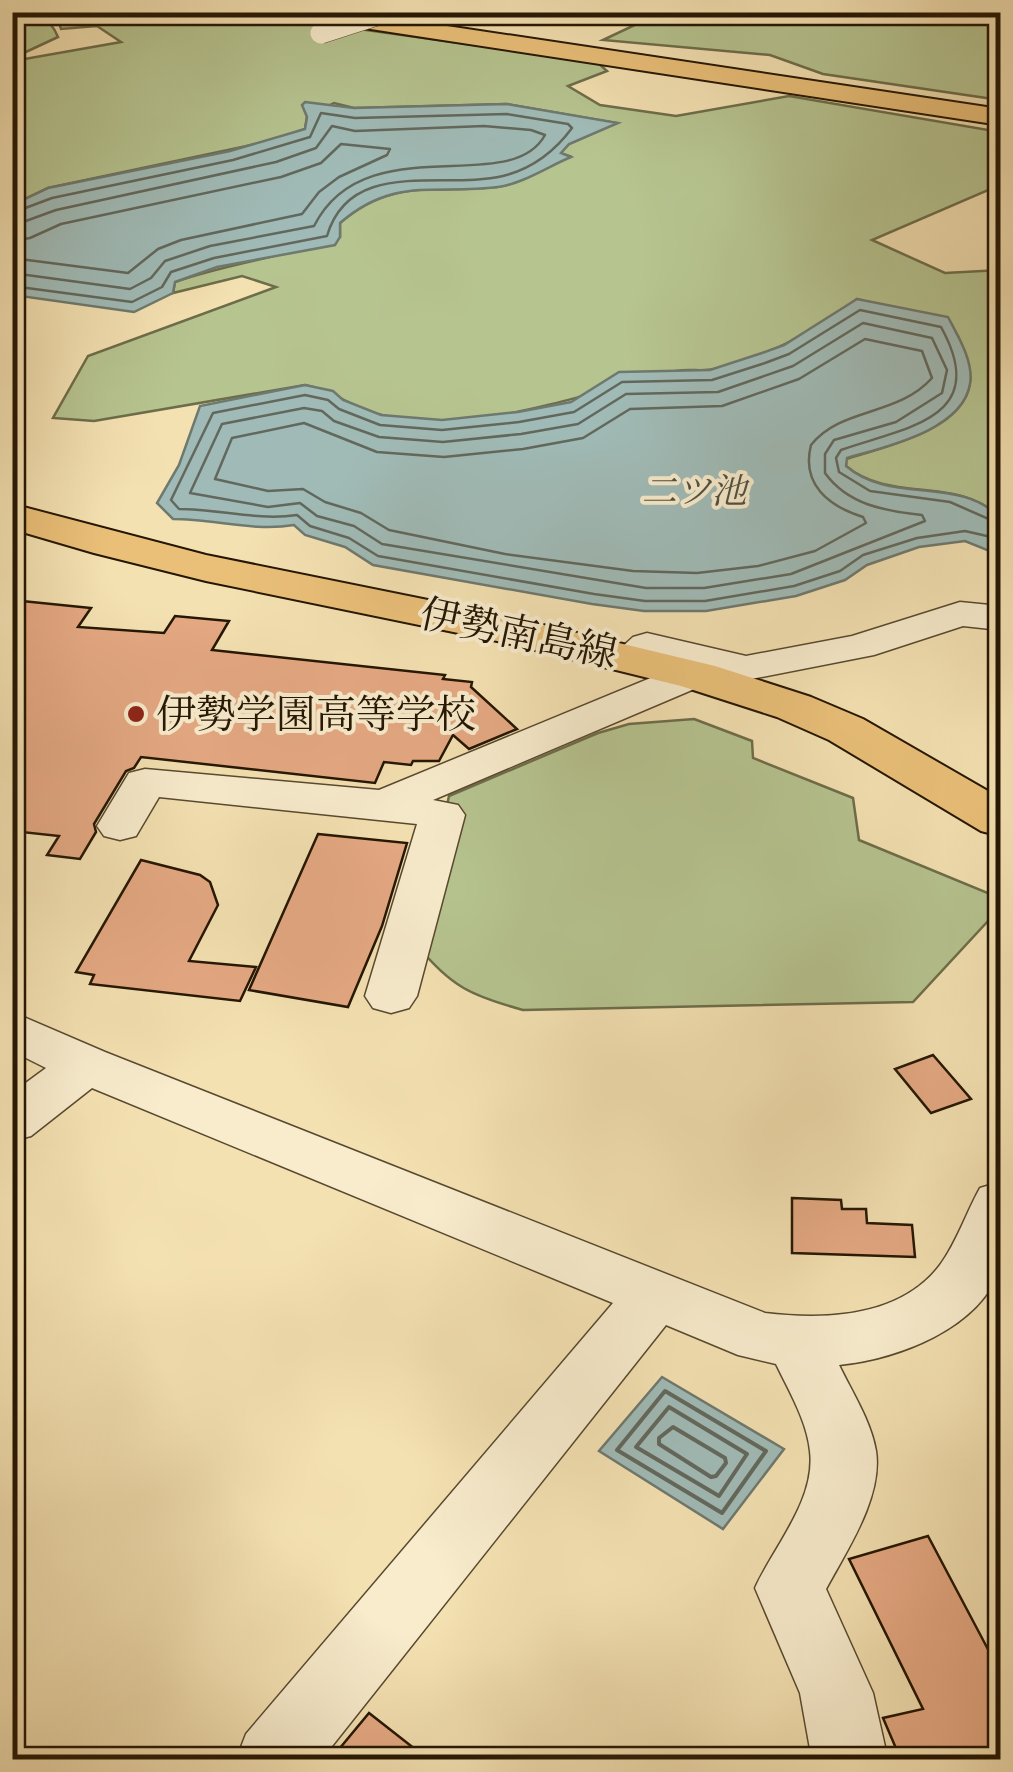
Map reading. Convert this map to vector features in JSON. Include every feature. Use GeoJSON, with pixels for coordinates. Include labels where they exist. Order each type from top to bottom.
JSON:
{"type":"FeatureCollection","features":[{"type":"Feature","properties":{"kind":"main road"},"geometry":{"type":"LineString","coordinates":[[305,12],[1000,117]]}},
{"type":"Feature","properties":{"kind":"main road"},"geometry":{"type":"LineString","coordinates":[[358,12],[1000,109]]}},
{"type":"Feature","properties":{"kind":"main road","name":"伊勢南島線"},"geometry":{"type":"LineString","coordinates":[[12,516],[110,544],[632,658],[692,675],[798,709],[930,775],[1000,820]]}},
{"type":"Feature","properties":{"kind":"street"},"geometry":{"type":"LineString","coordinates":[[321,33],[386,12]]}},
{"type":"Feature","properties":{"kind":"street"},"geometry":{"type":"LineString","coordinates":[[632,658],[647,645],[746,668],[860,647],[960,614],[1000,618]]}},
{"type":"Feature","properties":{"kind":"street"},"geometry":{"type":"LineString","coordinates":[[384,804],[692,675]]}},
{"type":"Feature","properties":{"kind":"street"},"geometry":{"type":"LineString","coordinates":[[120,826],[145,782],[384,804],[442,815],[391,996]]}},
{"type":"Feature","properties":{"kind":"street"},"geometry":{"type":"LineString","coordinates":[[12,1028],[86,1065],[730,1328],[798,1342],[872,1336],[940,1301],[960,1283],[1000,1203]]}},
{"type":"Feature","properties":{"kind":"street"},"geometry":{"type":"LineString","coordinates":[[12,1122],[86,1065]]}},
{"type":"Feature","properties":{"kind":"street"},"geometry":{"type":"LineString","coordinates":[[273,1760],[655,1295]]}},
{"type":"Feature","properties":{"kind":"street"},"geometry":{"type":"LineString","coordinates":[[798,1342],[842,1450],[844,1472],[829,1512],[790,1588],[834,1686],[849,1730],[850,1760]]}},
{"type":"Feature","properties":{"kind":"green space"},"geometry":{"type":"Polygon","coordinates":[[[662,12],[1000,13],[1000,100],[823,74],[770,55],[603,40],[662,12]]]}},
{"type":"Feature","properties":{"kind":"green space"},"geometry":{"type":"Polygon","coordinates":[[[12,13],[40,16],[58,37],[13,58],[12,13]]]}},
{"type":"Feature","properties":{"kind":"green space"},"geometry":{"type":"Polygon","coordinates":[[[45,13],[243,13],[597,62],[607,71],[568,86],[600,105],[676,116],[789,96],[1000,132],[1000,185],[872,240],[945,273],[1000,270],[1000,518],[965,497],[883,484],[846,466],[846,459],[901,442],[939,424],[965,399],[970,382],[958,336],[857,299],[789,342],[738,362],[709,370],[676,371],[494,416],[419,420],[382,415],[305,385],[94,421],[53,418],[88,356],[276,287],[242,276],[173,293],[175,282],[340,237],[340,223],[359,209],[396,193],[497,187],[515,182],[569,156],[560,153],[569,144],[616,123],[507,104],[354,108],[334,103],[307,117],[305,129],[270,141],[48,188],[13,205],[13,61],[121,42],[97,26],[61,29],[58,20],[45,13]]]}},
{"type":"Feature","properties":{"kind":"green space"},"geometry":{"type":"Polygon","coordinates":[[[694,719],[752,741],[753,758],[853,798],[859,840],[1000,898],[1000,908],[913,1002],[523,1010],[464,988],[429,959],[417,945],[449,796],[598,733],[629,724],[694,719]]]}},
{"type":"Feature","properties":{"kind":"water"},"geometry":{"type":"Polygon","coordinates":[[[305,102],[354,108],[507,104],[618,123],[569,144],[561,153],[571,157],[516,182],[475,189],[416,190],[379,199],[340,223],[340,237],[335,245],[217,267],[175,282],[173,293],[134,312],[13,295],[14,204],[48,188],[230,151],[305,129],[305,102]]]}},
{"type":"Feature","properties":{"kind":"water","name":"二ツ池"},"geometry":{"type":"Polygon","coordinates":[[[857,299],[948,317],[964,349],[971,376],[964,400],[953,414],[919,435],[847,458],[846,466],[883,485],[946,493],[984,505],[1000,518],[1000,548],[987,550],[965,541],[919,547],[867,565],[845,580],[796,596],[706,611],[644,611],[373,565],[345,547],[305,535],[294,525],[264,527],[173,519],[157,503],[179,465],[200,406],[305,385],[333,391],[343,400],[381,415],[442,420],[518,412],[571,402],[619,372],[710,370],[762,353],[784,345],[857,299]]]}},
{"type":"Feature","properties":{"kind":"water"},"geometry":{"type":"Polygon","coordinates":[[[662,1377],[784,1449],[723,1529],[599,1451],[662,1377]]]}},
{"type":"Feature","properties":{"kind":"building"},"geometry":{"type":"Polygon","coordinates":[[[12,600],[91,608],[78,627],[164,633],[175,616],[229,621],[212,650],[445,675],[443,679],[472,682],[471,687],[517,729],[469,749],[453,735],[439,761],[413,761],[411,765],[384,762],[375,783],[141,757],[134,768],[126,771],[94,824],[96,832],[80,859],[47,855],[59,836],[12,831],[12,600]]]}},
{"type":"Feature","properties":{"kind":"building"},"geometry":{"type":"Polygon","coordinates":[[[318,834],[407,843],[382,926],[348,1007],[249,990],[318,834]]]}},
{"type":"Feature","properties":{"kind":"building"},"geometry":{"type":"Polygon","coordinates":[[[141,860],[200,875],[210,882],[218,905],[189,961],[256,967],[240,1001],[90,984],[94,975],[76,972],[141,860]]]}},
{"type":"Feature","properties":{"kind":"building"},"geometry":{"type":"Polygon","coordinates":[[[933,1055],[971,1099],[931,1113],[895,1069],[933,1055]]]}},
{"type":"Feature","properties":{"kind":"building"},"geometry":{"type":"Polygon","coordinates":[[[792,1198],[841,1200],[842,1209],[866,1209],[867,1223],[912,1225],[915,1257],[792,1253],[792,1198]]]}},
{"type":"Feature","properties":{"kind":"building"},"geometry":{"type":"Polygon","coordinates":[[[928,1536],[1000,1672],[1000,1760],[901,1760],[883,1718],[923,1709],[849,1559],[928,1536]]]}},
{"type":"Feature","properties":{"kind":"building"},"geometry":{"type":"Polygon","coordinates":[[[369,1713],[429,1760],[330,1760],[369,1713]]]}},
{"type":"Feature","properties":{"kind":"place","name":"伊勢学園高等学校"},"geometry":{"type":"Point","coordinates":[136,714]}}]}
